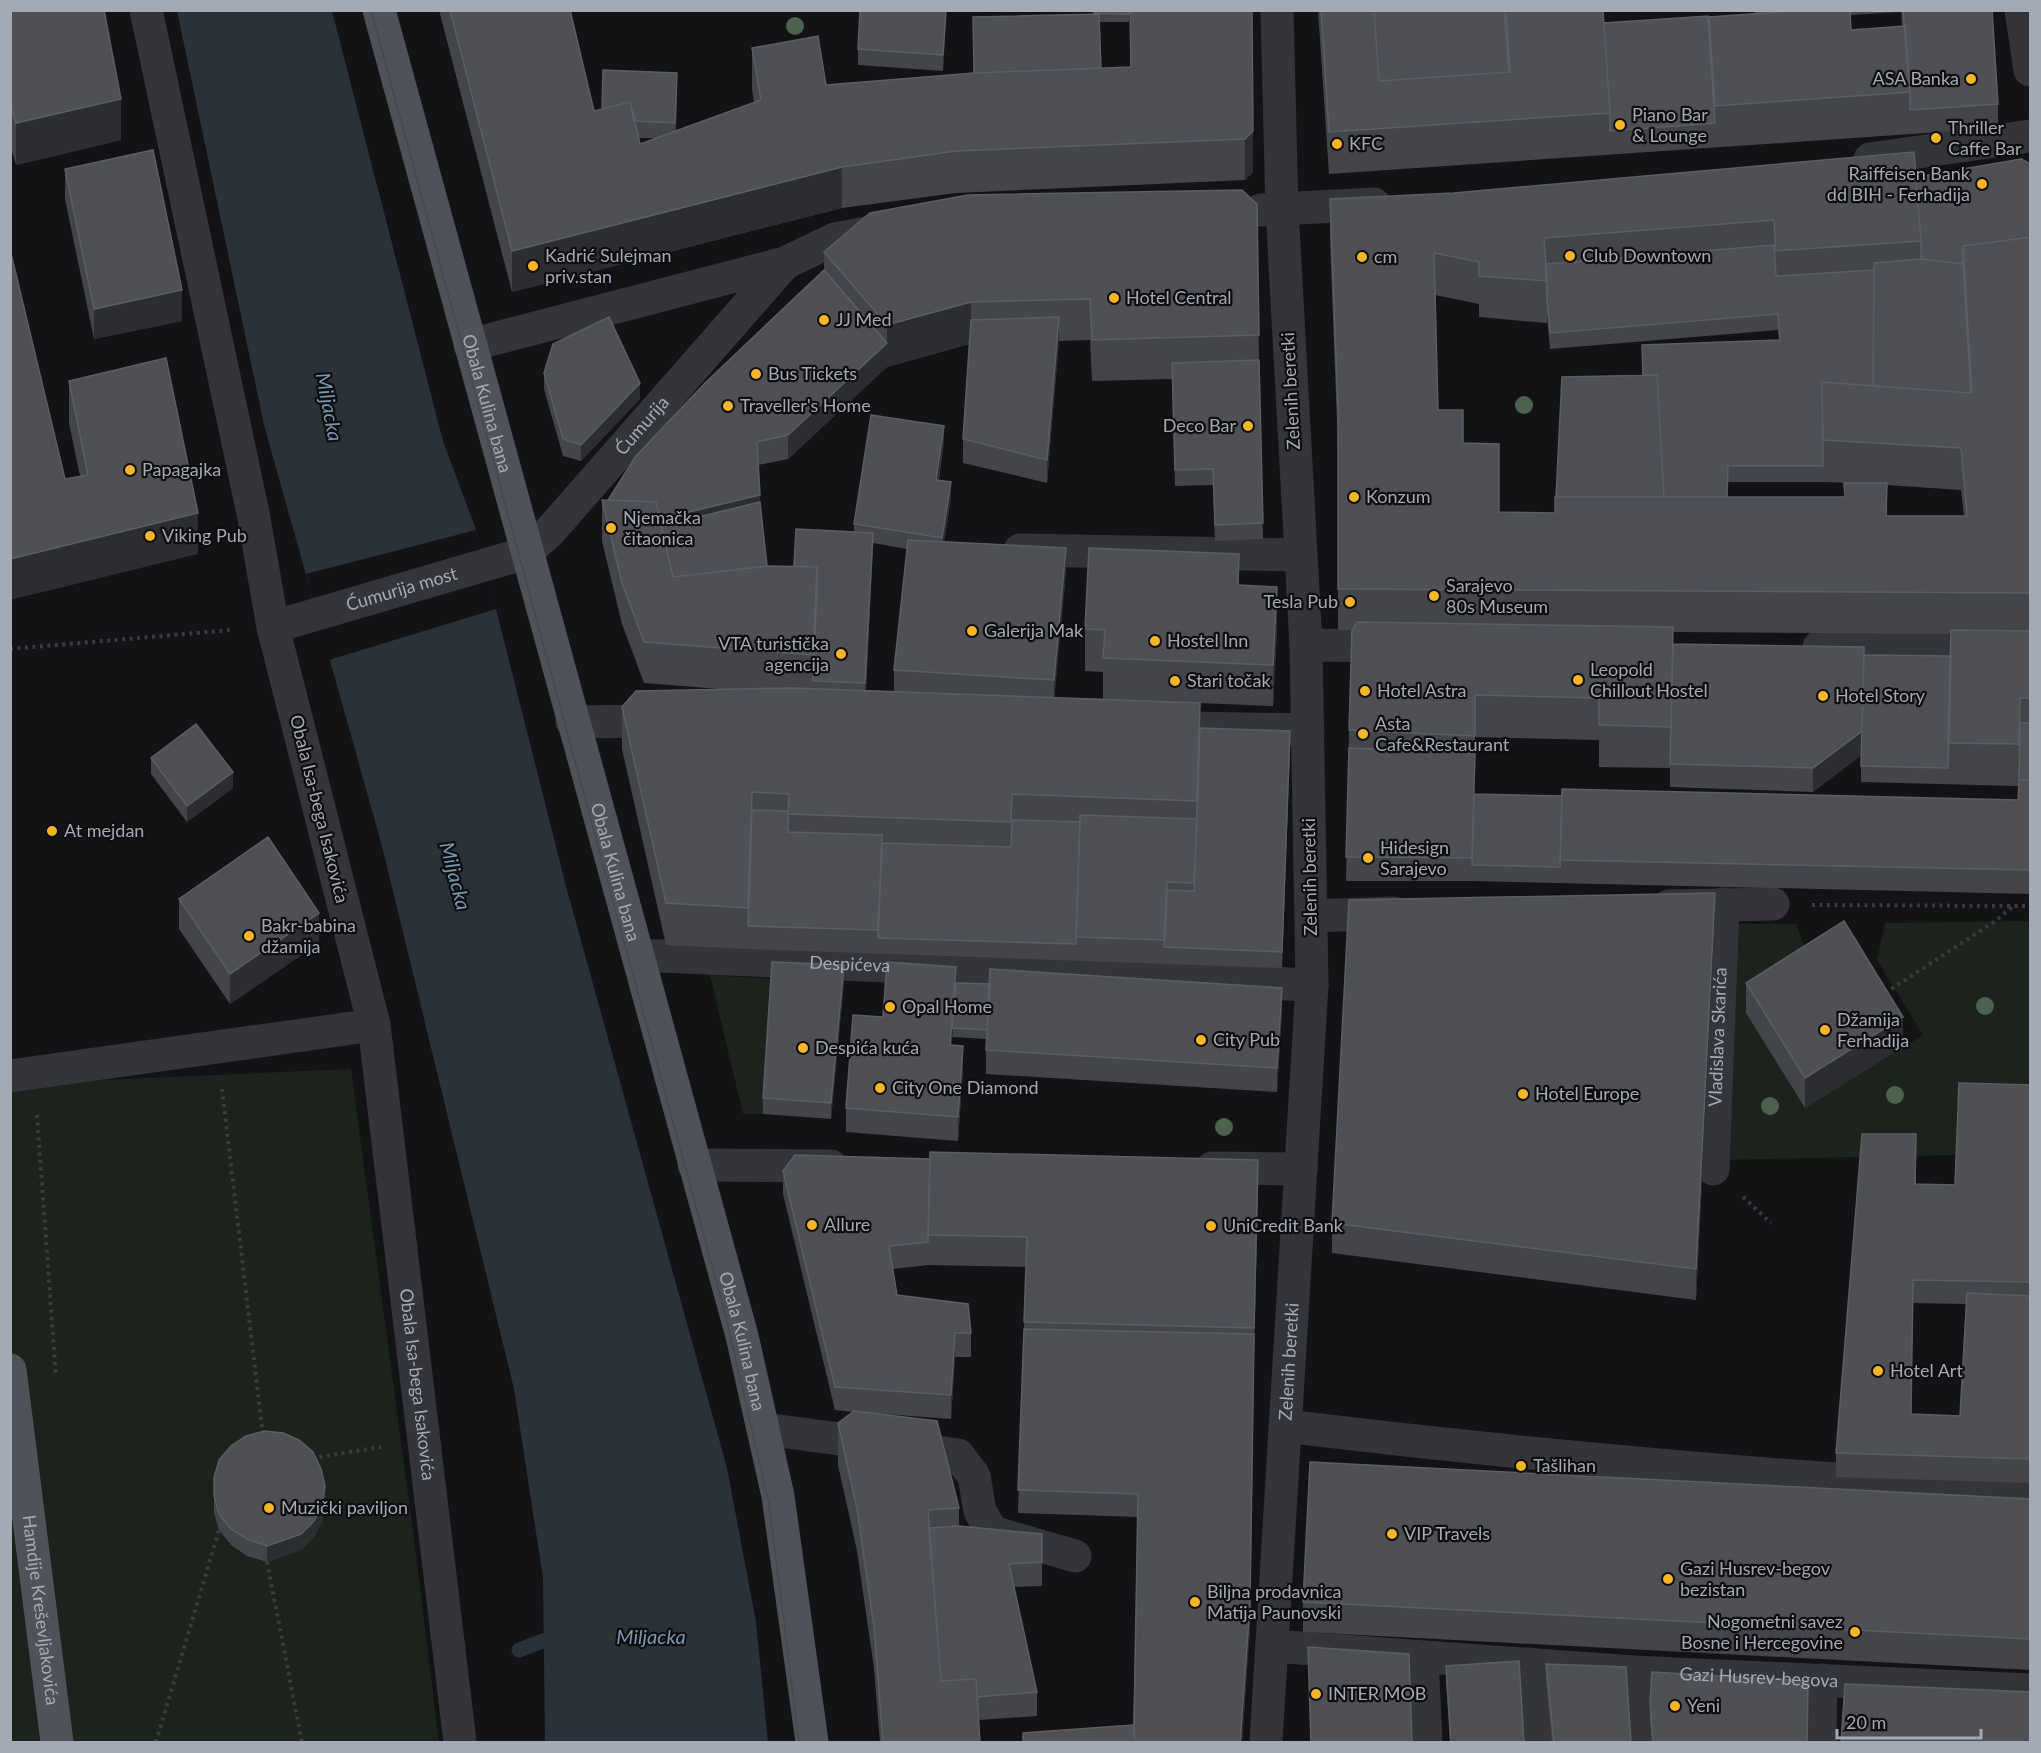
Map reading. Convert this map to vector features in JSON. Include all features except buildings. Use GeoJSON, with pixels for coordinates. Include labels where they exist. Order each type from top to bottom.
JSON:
{"type":"FeatureCollection","features":[{"type":"Feature","properties":{"kind":"main road","name":"Obala Kulina bana"},"geometry":{"type":"LineString","coordinates":[[379,10],[572,722],[638,955],[765,1429],[789,1561],[812,1743]]}},
{"type":"Feature","properties":{"kind":"main road","name":"Hamdije Kreševljakovića"},"geometry":{"type":"LineString","coordinates":[[10,1370],[57,1743]]}},
{"type":"Feature","properties":{"kind":"street","name":"Obala Isa-bega Isakovića"},"geometry":{"type":"LineString","coordinates":[[146,10],[253,513],[273,627],[374,1025],[460,1743]]}},
{"type":"Feature","properties":{"kind":"street","name":"Zelenih beretki"},"geometry":{"type":"LineString","coordinates":[[1266,1743],[1312,985],[1306,645],[1282,210],[1277,10]]}},
{"type":"Feature","properties":{"kind":"street"},"geometry":{"type":"LineString","coordinates":[[2021,10],[2031,70]]}},
{"type":"Feature","properties":{"kind":"street"},"geometry":{"type":"LineString","coordinates":[[1836,164],[2031,136]]}},
{"type":"Feature","properties":{"kind":"street"},"geometry":{"type":"LineString","coordinates":[[1225,211],[1405,203]]}},
{"type":"Feature","properties":{"kind":"street","name":"Ćumurija"},"geometry":{"type":"LineString","coordinates":[[470,345],[785,263],[835,239],[910,225]]}},
{"type":"Feature","properties":{"kind":"street","name":"Ćumurija"},"geometry":{"type":"LineString","coordinates":[[485,566],[526,553],[558,522],[785,263]]}},
{"type":"Feature","properties":{"kind":"street"},"geometry":{"type":"LineString","coordinates":[[986,549],[1300,555]]}},
{"type":"Feature","properties":{"kind":"street","name":"Ćumurija most"},"geometry":{"type":"LineString","coordinates":[[273,627],[485,566]]}},
{"type":"Feature","properties":{"kind":"street"},"geometry":{"type":"LineString","coordinates":[[1306,645],[1421,646]]}},
{"type":"Feature","properties":{"kind":"street"},"geometry":{"type":"LineString","coordinates":[[1792,647],[2031,648]]}},
{"type":"Feature","properties":{"kind":"street"},"geometry":{"type":"LineString","coordinates":[[572,722],[694,722]]}},
{"type":"Feature","properties":{"kind":"street"},"geometry":{"type":"LineString","coordinates":[[1155,728],[1308,730]]}},
{"type":"Feature","properties":{"kind":"street","name":"Vladislava Skarića"},"geometry":{"type":"LineString","coordinates":[[1713,1170],[1723,904]]}},
{"type":"Feature","properties":{"kind":"street"},"geometry":{"type":"LineString","coordinates":[[1640,906],[1773,904]]}},
{"type":"Feature","properties":{"kind":"street"},"geometry":{"type":"LineString","coordinates":[[1311,916],[1428,912]]}},
{"type":"Feature","properties":{"kind":"street","name":"Despićeva"},"geometry":{"type":"LineString","coordinates":[[638,955],[1312,985]]}},
{"type":"Feature","properties":{"kind":"street"},"geometry":{"type":"LineString","coordinates":[[10,1076],[374,1025]]}},
{"type":"Feature","properties":{"kind":"street"},"geometry":{"type":"LineString","coordinates":[[694,1165],[864,1166]]}},
{"type":"Feature","properties":{"kind":"street"},"geometry":{"type":"LineString","coordinates":[[1183,1168],[1301,1169]]}},
{"type":"Feature","properties":{"kind":"street"},"geometry":{"type":"LineString","coordinates":[[1285,1426],[1599,1460],[1854,1482],[2031,1491]]}},
{"type":"Feature","properties":{"kind":"street"},"geometry":{"type":"LineString","coordinates":[[765,1429],[958,1455],[974,1476],[980,1510],[992,1532],[1075,1556]]}},
{"type":"Feature","properties":{"kind":"street","name":"Gazi Husrev-begova"},"geometry":{"type":"LineString","coordinates":[[1272,1646],[1633,1672],[2031,1690]]}},
{"type":"Feature","properties":{"kind":"street"},"geometry":{"type":"LineString","coordinates":[[1422,1658],[1426,1743]]}},
{"type":"Feature","properties":{"kind":"street"},"geometry":{"type":"LineString","coordinates":[[1530,1664],[1536,1743]]}},
{"type":"Feature","properties":{"kind":"street"},"geometry":{"type":"LineString","coordinates":[[1633,1672],[1640,1743]]}},
{"type":"Feature","properties":{"kind":"street"},"geometry":{"type":"LineString","coordinates":[[1820,1743],[1821,1680]]}},
{"type":"Feature","properties":{"kind":"path"},"geometry":{"type":"LineString","coordinates":[[10,649],[273,627]]}},
{"type":"Feature","properties":{"kind":"path"},"geometry":{"type":"LineString","coordinates":[[1773,904],[2031,906]]}},
{"type":"Feature","properties":{"kind":"path"},"geometry":{"type":"LineString","coordinates":[[1881,995],[1994,922],[2012,907]]}},
{"type":"Feature","properties":{"kind":"path"},"geometry":{"type":"LineString","coordinates":[[217,1047],[264,1448]]}},
{"type":"Feature","properties":{"kind":"path"},"geometry":{"type":"LineString","coordinates":[[303,1460],[424,1439]]}},
{"type":"Feature","properties":{"kind":"path"},"geometry":{"type":"LineString","coordinates":[[156,1743],[219,1530]]}},
{"type":"Feature","properties":{"kind":"path"},"geometry":{"type":"LineString","coordinates":[[267,1562],[302,1743]]}},
{"type":"Feature","properties":{"kind":"shaded area"},"geometry":{"type":"Polygon","coordinates":[[[2030,921],[2030,1109],[1959,1107],[1956,1155],[1721,1160],[1729,924],[1796,924],[1813,971],[1805,1108],[1923,1035],[1877,960],[1885,923],[2030,921]]]}},
{"type":"Feature","properties":{"kind":"shaded area"},"geometry":{"type":"Polygon","coordinates":[[[710,975],[772,979],[763,1114],[743,1114],[710,975]]]}},
{"type":"Feature","properties":{"kind":"shaded area"},"geometry":{"type":"Polygon","coordinates":[[[351,1069],[439,1742],[11,1742],[10,1084],[351,1069]]]}},
{"type":"Feature","properties":{"kind":"water","name":"Miljacka"},"geometry":{"type":"Polygon","coordinates":[[[177,11],[332,11],[443,441],[476,530],[567,890],[727,1468],[756,1622],[768,1742],[545,1742],[543,1578],[514,1389],[382,846],[264,425],[177,11]]]}},
{"type":"Feature","properties":{"kind":"pier"},"geometry":{"type":"Polygon","coordinates":[[[476,530],[496,609],[329,660],[306,574],[476,530]]]}},
{"type":"Feature","properties":{"kind":"waterway"},"geometry":{"type":"LineString","coordinates":[[519,1650],[564,1633]]}},
{"type":"Feature","properties":{"kind":"tram line"},"geometry":{"type":"LineString","coordinates":[[371,10],[726,1317],[769,1504],[799,1742]]}},
{"type":"Feature","properties":{"kind":"place","name":"ASA Banka"},"geometry":{"type":"Point","coordinates":[1971,79]}},
{"type":"Feature","properties":{"kind":"place","name":"Piano Bar & Lounge"},"geometry":{"type":"Point","coordinates":[1620,125]}},
{"type":"Feature","properties":{"kind":"place","name":"Thriller Caffe Bar"},"geometry":{"type":"Point","coordinates":[1936,138]}},
{"type":"Feature","properties":{"kind":"place","name":"KFC"},"geometry":{"type":"Point","coordinates":[1337,144]}},
{"type":"Feature","properties":{"kind":"place","name":"Raiffeisen Bank dd BIH - Ferhadija"},"geometry":{"type":"Point","coordinates":[1982,184]}},
{"type":"Feature","properties":{"kind":"place","name":"Club Downtown"},"geometry":{"type":"Point","coordinates":[1570,256]}},
{"type":"Feature","properties":{"kind":"place","name":"cm"},"geometry":{"type":"Point","coordinates":[1362,257]}},
{"type":"Feature","properties":{"kind":"place","name":"Kadrić Sulejman priv.stan"},"geometry":{"type":"Point","coordinates":[533,266]}},
{"type":"Feature","properties":{"kind":"place","name":"Hotel Central"},"geometry":{"type":"Point","coordinates":[1114,298]}},
{"type":"Feature","properties":{"kind":"place","name":"JJ Med"},"geometry":{"type":"Point","coordinates":[824,320]}},
{"type":"Feature","properties":{"kind":"place","name":"Bus Tickets"},"geometry":{"type":"Point","coordinates":[756,374]}},
{"type":"Feature","properties":{"kind":"place","name":"Traveller's Home"},"geometry":{"type":"Point","coordinates":[728,406]}},
{"type":"Feature","properties":{"kind":"place","name":"Deco Bar"},"geometry":{"type":"Point","coordinates":[1248,426]}},
{"type":"Feature","properties":{"kind":"place","name":"Papagajka"},"geometry":{"type":"Point","coordinates":[130,470]}},
{"type":"Feature","properties":{"kind":"place","name":"Konzum"},"geometry":{"type":"Point","coordinates":[1354,497]}},
{"type":"Feature","properties":{"kind":"place","name":"Njemačka čitaonica"},"geometry":{"type":"Point","coordinates":[611,528]}},
{"type":"Feature","properties":{"kind":"place","name":"Viking Pub"},"geometry":{"type":"Point","coordinates":[150,536]}},
{"type":"Feature","properties":{"kind":"place","name":"Sarajevo 80s Museum"},"geometry":{"type":"Point","coordinates":[1434,596]}},
{"type":"Feature","properties":{"kind":"place","name":"Tesla Pub"},"geometry":{"type":"Point","coordinates":[1350,602]}},
{"type":"Feature","properties":{"kind":"place","name":"Galerija Mak"},"geometry":{"type":"Point","coordinates":[972,631]}},
{"type":"Feature","properties":{"kind":"place","name":"Hostel Inn"},"geometry":{"type":"Point","coordinates":[1155,641]}},
{"type":"Feature","properties":{"kind":"place","name":"VTA turistička agencija"},"geometry":{"type":"Point","coordinates":[841,654]}},
{"type":"Feature","properties":{"kind":"place","name":"Leopold Chillout Hostel"},"geometry":{"type":"Point","coordinates":[1578,680]}},
{"type":"Feature","properties":{"kind":"place","name":"Stari točak"},"geometry":{"type":"Point","coordinates":[1175,681]}},
{"type":"Feature","properties":{"kind":"place","name":"Hotel Astra"},"geometry":{"type":"Point","coordinates":[1365,691]}},
{"type":"Feature","properties":{"kind":"place","name":"Hotel Story"},"geometry":{"type":"Point","coordinates":[1823,696]}},
{"type":"Feature","properties":{"kind":"place","name":"Asta Cafe&Restaurant"},"geometry":{"type":"Point","coordinates":[1363,734]}},
{"type":"Feature","properties":{"kind":"place","name":"At mejdan"},"geometry":{"type":"Point","coordinates":[52,831]}},
{"type":"Feature","properties":{"kind":"place","name":"Hidesign Sarajevo"},"geometry":{"type":"Point","coordinates":[1368,858]}},
{"type":"Feature","properties":{"kind":"place","name":"Bakr-babina džamija"},"geometry":{"type":"Point","coordinates":[249,936]}},
{"type":"Feature","properties":{"kind":"place","name":"Opal Home"},"geometry":{"type":"Point","coordinates":[890,1007]}},
{"type":"Feature","properties":{"kind":"place","name":"Džamija Ferhadija"},"geometry":{"type":"Point","coordinates":[1825,1030]}},
{"type":"Feature","properties":{"kind":"place","name":"City Pub"},"geometry":{"type":"Point","coordinates":[1201,1040]}},
{"type":"Feature","properties":{"kind":"place","name":"Despića kuća"},"geometry":{"type":"Point","coordinates":[803,1048]}},
{"type":"Feature","properties":{"kind":"place","name":"City One Diamond"},"geometry":{"type":"Point","coordinates":[880,1088]}},
{"type":"Feature","properties":{"kind":"place","name":"Hotel Europe"},"geometry":{"type":"Point","coordinates":[1523,1094]}},
{"type":"Feature","properties":{"kind":"place","name":"Allure"},"geometry":{"type":"Point","coordinates":[812,1225]}},
{"type":"Feature","properties":{"kind":"place","name":"UniCredit Bank"},"geometry":{"type":"Point","coordinates":[1211,1226]}},
{"type":"Feature","properties":{"kind":"place","name":"Hotel Art"},"geometry":{"type":"Point","coordinates":[1878,1371]}},
{"type":"Feature","properties":{"kind":"place","name":"Tašlihan"},"geometry":{"type":"Point","coordinates":[1521,1466]}},
{"type":"Feature","properties":{"kind":"place","name":"Muzički paviljon"},"geometry":{"type":"Point","coordinates":[269,1508]}},
{"type":"Feature","properties":{"kind":"place","name":"VIP Travels"},"geometry":{"type":"Point","coordinates":[1392,1534]}},
{"type":"Feature","properties":{"kind":"place","name":"Gazi Husrev-begov bezistan"},"geometry":{"type":"Point","coordinates":[1668,1579]}},
{"type":"Feature","properties":{"kind":"place","name":"Biljna prodavnica Matija Paunovski"},"geometry":{"type":"Point","coordinates":[1195,1602]}},
{"type":"Feature","properties":{"kind":"place","name":"Nogometni savez Bosne i Hercegovine"},"geometry":{"type":"Point","coordinates":[1855,1632]}},
{"type":"Feature","properties":{"kind":"place","name":"INTER MOB"},"geometry":{"type":"Point","coordinates":[1316,1694]}},
{"type":"Feature","properties":{"kind":"place","name":"Yeni"},"geometry":{"type":"Point","coordinates":[1675,1706]}}]}
